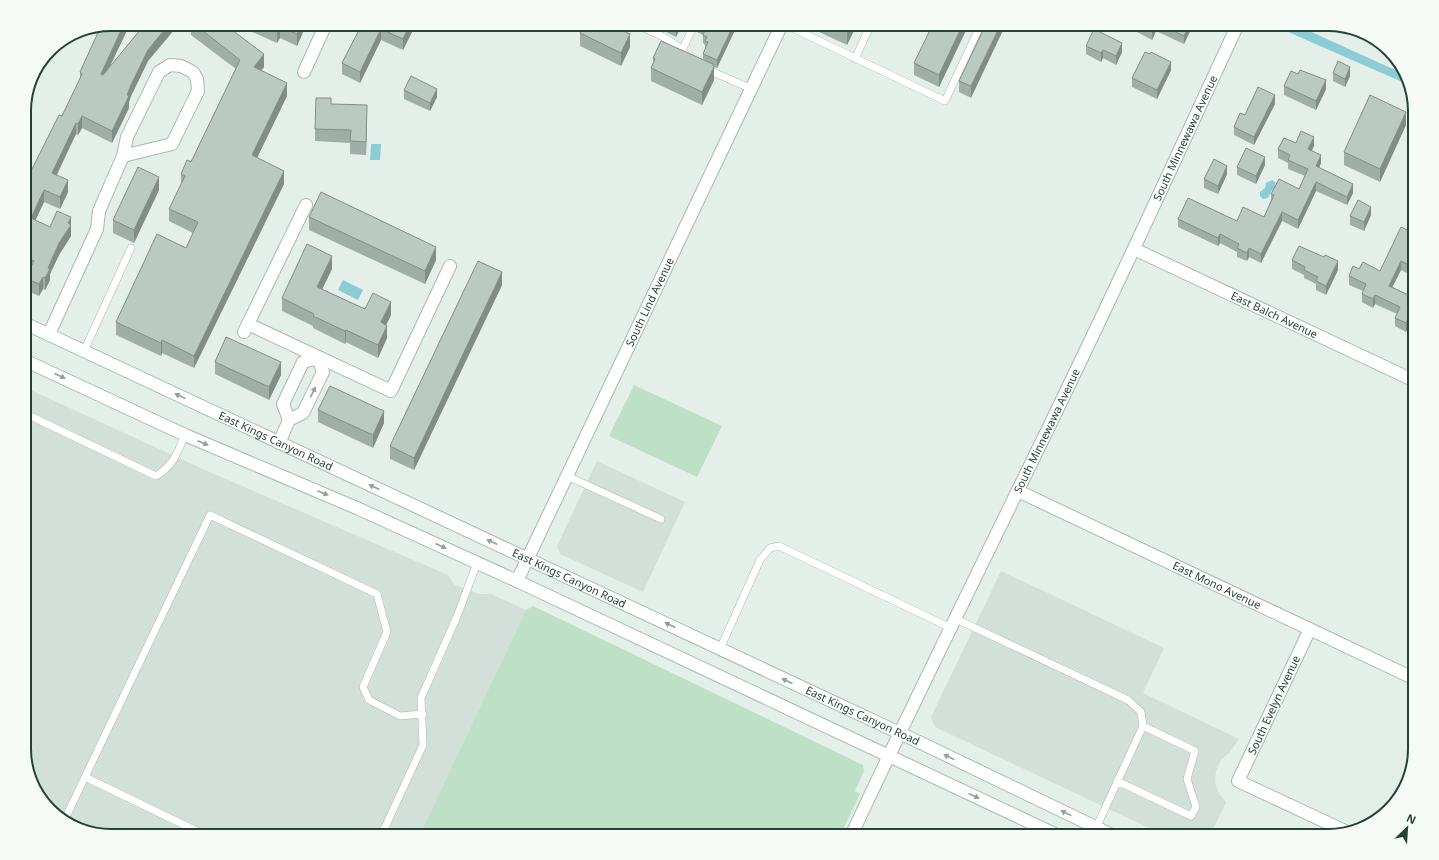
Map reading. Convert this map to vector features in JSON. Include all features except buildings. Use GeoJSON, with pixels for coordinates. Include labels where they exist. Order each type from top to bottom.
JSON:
{"type":"FeatureCollection","features":[{"type":"Feature","properties":{"kind":"street"},"geometry":{"type":"LineString","coordinates":[[304,72],[323,31]]}},
{"type":"Feature","properties":{"kind":"street","name":"South Lind Avenue"},"geometry":{"type":"LineString","coordinates":[[517,581],[780,31]]}},
{"type":"Feature","properties":{"kind":"street","name":"South Minnewawa Avenue"},"geometry":{"type":"LineString","coordinates":[[854,829],[898,733],[1018,491],[1134,249],[1235,31]]}},
{"type":"Feature","properties":{"kind":"street"},"geometry":{"type":"LineString","coordinates":[[49,334],[97,229],[99,211],[123,156],[127,137],[159,72],[170,65],[181,66],[193,72],[197,79],[198,91],[172,144],[123,156]]}},
{"type":"Feature","properties":{"kind":"street"},"geometry":{"type":"LineString","coordinates":[[306,205],[246,328],[391,391],[450,266]]}},
{"type":"Feature","properties":{"kind":"street","name":"East Balch Avenue"},"geometry":{"type":"LineString","coordinates":[[1134,249],[1408,378]]}},
{"type":"Feature","properties":{"kind":"street","name":"East Kings Canyon Road"},"geometry":{"type":"LineString","coordinates":[[31,326],[527,558],[1096,828]]}},
{"type":"Feature","properties":{"kind":"street"},"geometry":{"type":"LineString","coordinates":[[279,443],[289,420],[303,413],[323,372],[318,358]]}},
{"type":"Feature","properties":{"kind":"street"},"geometry":{"type":"LineString","coordinates":[[289,420],[283,404],[303,362],[318,358]]}},
{"type":"Feature","properties":{"kind":"street"},"geometry":{"type":"LineString","coordinates":[[31,363],[185,435],[359,509],[517,581],[1044,829]]}},
{"type":"Feature","properties":{"kind":"street","name":"East Mono Avenue"},"geometry":{"type":"LineString","coordinates":[[1018,491],[1408,676]]}},
{"type":"Feature","properties":{"kind":"street","name":"South Evelyn Avenue"},"geometry":{"type":"LineString","coordinates":[[1310,629],[1238,781],[1339,828]]}},
{"type":"Feature","properties":{"kind":"lane"},"geometry":{"type":"LineString","coordinates":[[649,31],[668,40],[682,50],[697,65],[752,89]]}},
{"type":"Feature","properties":{"kind":"lane"},"geometry":{"type":"LineString","coordinates":[[682,50],[692,31]]}},
{"type":"Feature","properties":{"kind":"lane"},"geometry":{"type":"LineString","coordinates":[[797,31],[945,102],[978,31]]}},
{"type":"Feature","properties":{"kind":"lane"},"geometry":{"type":"LineString","coordinates":[[855,59],[868,31]]}},
{"type":"Feature","properties":{"kind":"lane"},"geometry":{"type":"LineString","coordinates":[[84,351],[131,248]]}},
{"type":"Feature","properties":{"kind":"lane"},"geometry":{"type":"LineString","coordinates":[[31,416],[156,476],[167,470],[175,458],[185,435]]}},
{"type":"Feature","properties":{"kind":"lane"},"geometry":{"type":"LineString","coordinates":[[567,476],[661,519]]}},
{"type":"Feature","properties":{"kind":"lane"},"geometry":{"type":"LineString","coordinates":[[67,816],[210,515],[377,594],[387,632],[363,687],[369,700],[400,716],[423,714]]}},
{"type":"Feature","properties":{"kind":"lane"},"geometry":{"type":"LineString","coordinates":[[720,649],[760,560],[770,548],[779,546],[1128,700],[1141,712],[1143,726],[1096,828]]}},
{"type":"Feature","properties":{"kind":"lane"},"geometry":{"type":"LineString","coordinates":[[384,829],[423,746],[423,714],[421,698],[458,614],[477,563]]}},
{"type":"Feature","properties":{"kind":"lane"},"geometry":{"type":"LineString","coordinates":[[1117,781],[1191,816],[1194,811],[1196,806],[1187,779],[1195,751],[1143,726]]}},
{"type":"Feature","properties":{"kind":"lane"},"geometry":{"type":"LineString","coordinates":[[85,777],[193,829]]}},
{"type":"Feature","properties":{"kind":"shaded area"},"geometry":{"type":"Polygon","coordinates":[[[31,390],[205,470],[448,575],[455,585],[479,594],[491,594],[526,610],[422,829],[111,829],[80,823],[62,813],[44,794],[35,775],[31,754],[31,390]]]}},
{"type":"Feature","properties":{"kind":"shaded area"},"geometry":{"type":"Polygon","coordinates":[[[597,461],[685,502],[643,592],[560,554],[557,546],[597,461]]]}},
{"type":"Feature","properties":{"kind":"shaded area"},"geometry":{"type":"Polygon","coordinates":[[[1001,571],[1164,648],[1143,693],[1239,739],[1230,752],[1221,760],[1216,771],[1215,782],[1219,794],[1226,802],[1213,829],[1151,829],[935,727],[931,717],[1001,571]]]}},
{"type":"Feature","properties":{"kind":"green space"},"geometry":{"type":"Polygon","coordinates":[[[634,385],[722,426],[697,477],[609,436],[634,385]]]}},
{"type":"Feature","properties":{"kind":"green space"},"geometry":{"type":"Polygon","coordinates":[[[533,606],[863,765],[864,771],[855,791],[860,794],[843,829],[422,829],[526,610],[533,606]]]}},
{"type":"Feature","properties":{"kind":"water"},"geometry":{"type":"Polygon","coordinates":[[[1286,31],[1309,31],[1398,71],[1403,82],[1286,31]]]}},
{"type":"Feature","properties":{"kind":"water"},"geometry":{"type":"Polygon","coordinates":[[[371,144],[381,144],[380,160],[370,160],[371,144]]]}},
{"type":"Feature","properties":{"kind":"water"},"geometry":{"type":"Polygon","coordinates":[[[1272,180],[1275,182],[1275,187],[1268,198],[1263,199],[1260,196],[1260,192],[1265,188],[1266,183],[1272,180]]]}},
{"type":"Feature","properties":{"kind":"water"},"geometry":{"type":"Polygon","coordinates":[[[343,280],[363,290],[358,300],[338,290],[343,280]]]}}]}
